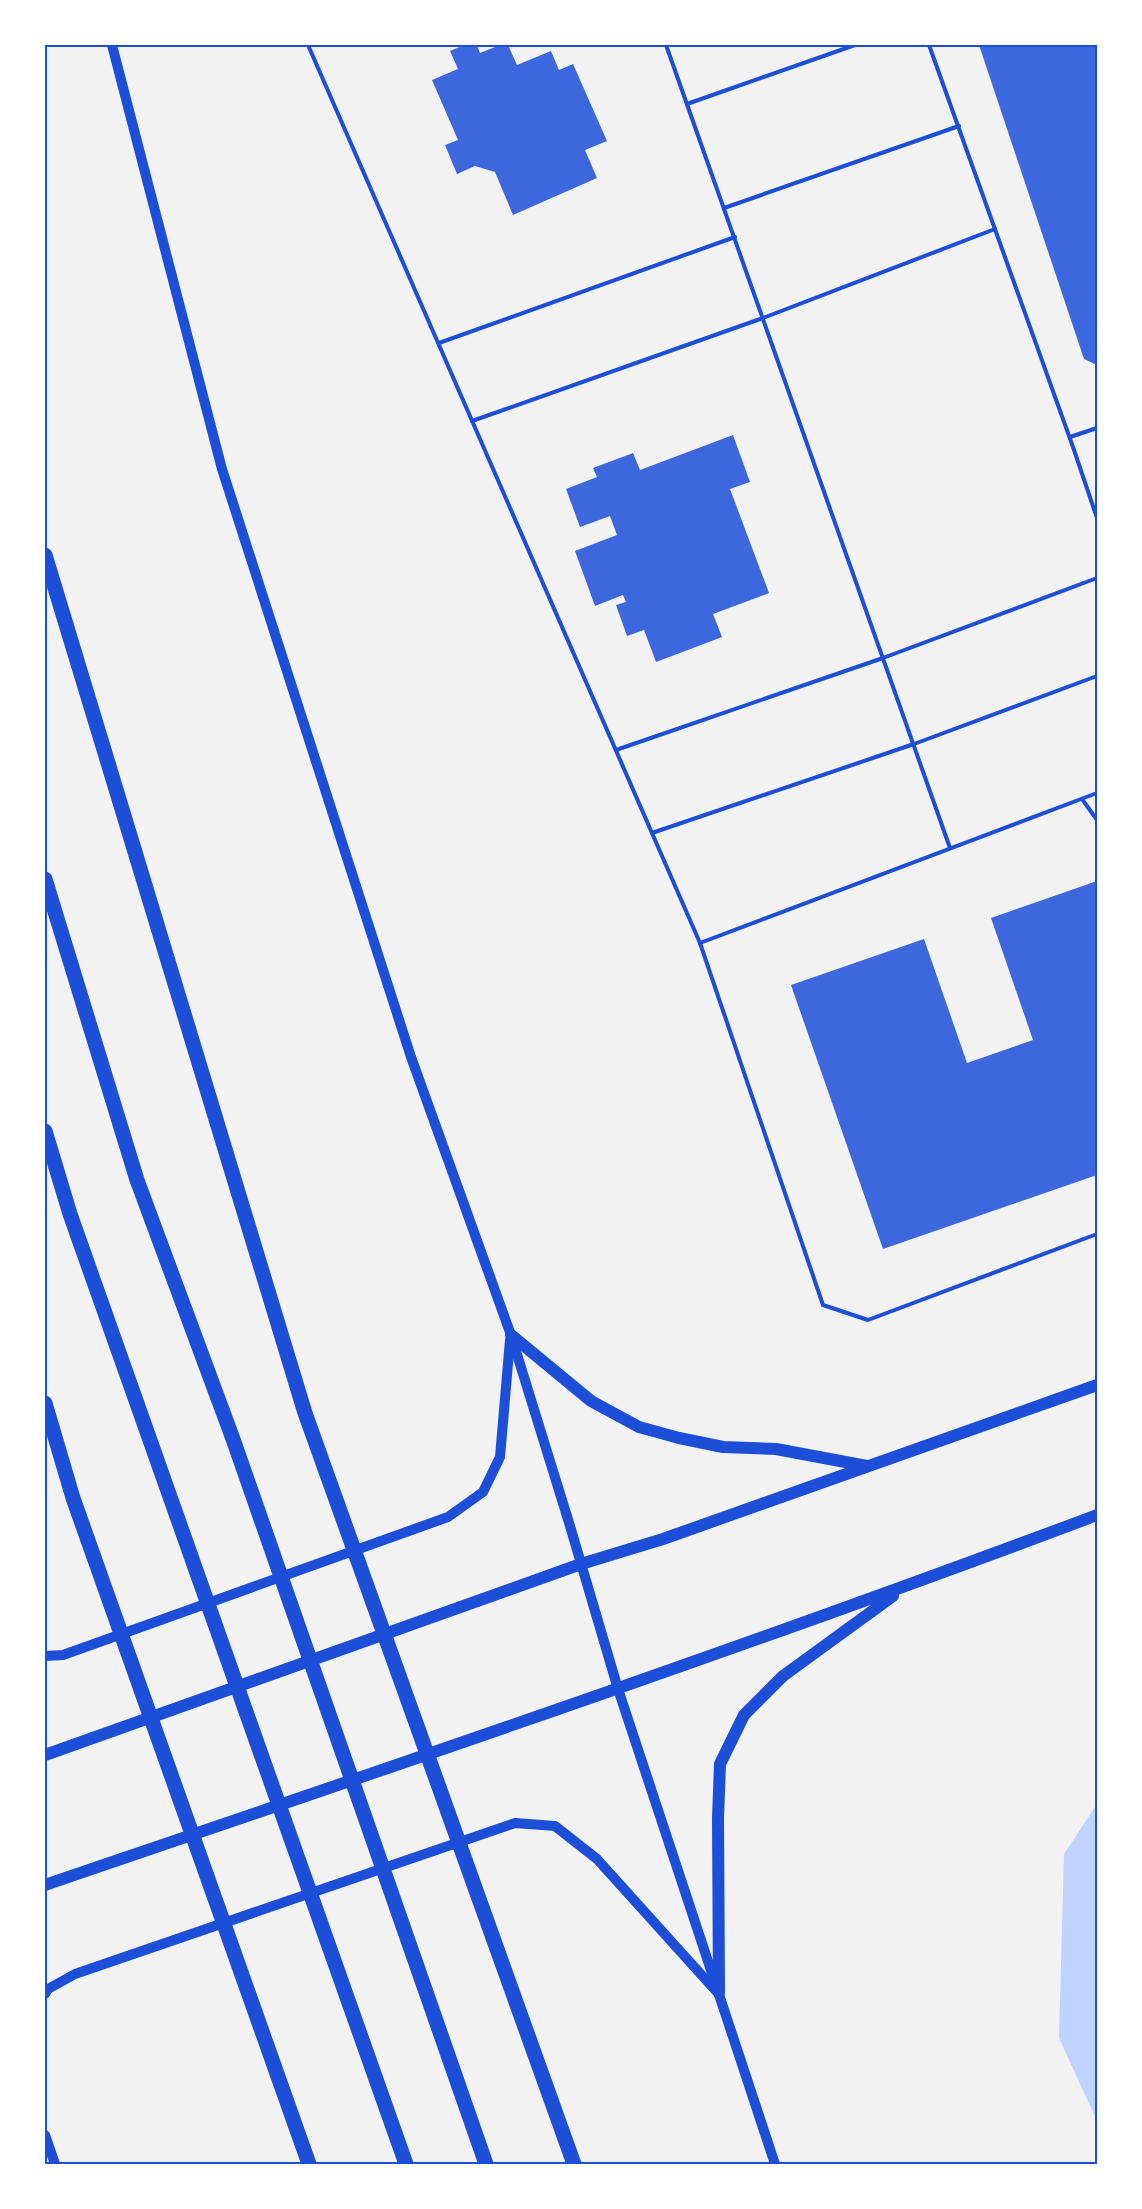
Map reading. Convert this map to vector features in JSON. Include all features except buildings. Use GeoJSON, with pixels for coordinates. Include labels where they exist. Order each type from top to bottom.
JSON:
{"type":"FeatureCollection","features":[{"type":"Feature","properties":{"kind":"highway"},"geometry":{"type":"LineString","coordinates":[[45,555],[305,1413],[574,2164]]}},
{"type":"Feature","properties":{"kind":"highway"},"geometry":{"type":"LineString","coordinates":[[45,879],[137,1180],[233,1439],[486,2164]]}},
{"type":"Feature","properties":{"kind":"highway"},"geometry":{"type":"LineString","coordinates":[[45,1131],[70,1214],[406,2164]]}},
{"type":"Feature","properties":{"kind":"highway"},"geometry":{"type":"LineString","coordinates":[[45,1403],[73,1498],[310,2164]]}},
{"type":"Feature","properties":{"kind":"main road"},"geometry":{"type":"LineString","coordinates":[[112,45],[222,468],[410,1057],[511,1335],[618,1689],[775,2164]]}},
{"type":"Feature","properties":{"kind":"main road"},"geometry":{"type":"LineString","coordinates":[[511,1335],[591,1401],[639,1427],[723,1447],[776,1449],[867,1466]]}},
{"type":"Feature","properties":{"kind":"main road"},"geometry":{"type":"LineString","coordinates":[[45,1656],[63,1655],[448,1517],[483,1492],[500,1457],[511,1335]]}},
{"type":"Feature","properties":{"kind":"main road"},"geometry":{"type":"LineString","coordinates":[[45,1755],[581,1564],[663,1539],[1097,1385]]}},
{"type":"Feature","properties":{"kind":"main road"},"geometry":{"type":"LineString","coordinates":[[45,1885],[618,1689],[903,1588],[1097,1515]]}},
{"type":"Feature","properties":{"kind":"main road"},"geometry":{"type":"LineString","coordinates":[[719,1993],[718,1818],[720,1764],[744,1715],[783,1676],[903,1588]]}},
{"type":"Feature","properties":{"kind":"main road"},"geometry":{"type":"LineString","coordinates":[[45,1994],[48,1990],[75,1974],[515,1823],[555,1826],[597,1859],[719,1993]]}},
{"type":"Feature","properties":{"kind":"main road"},"geometry":{"type":"LineString","coordinates":[[45,2135],[55,2164]]}},
{"type":"Feature","properties":{"kind":"lane"},"geometry":{"type":"LineString","coordinates":[[308,45],[700,943],[823,1306],[868,1320],[1097,1234]]}},
{"type":"Feature","properties":{"kind":"lane"},"geometry":{"type":"LineString","coordinates":[[666,45],[950,848]]}},
{"type":"Feature","properties":{"kind":"lane"},"geometry":{"type":"LineString","coordinates":[[687,104],[855,45]]}},
{"type":"Feature","properties":{"kind":"lane"},"geometry":{"type":"LineString","coordinates":[[928,45],[996,229],[1097,518]]}},
{"type":"Feature","properties":{"kind":"lane"},"geometry":{"type":"LineString","coordinates":[[724,208],[959,126]]}},
{"type":"Feature","properties":{"kind":"lane"},"geometry":{"type":"LineString","coordinates":[[472,421],[763,318],[996,229]]}},
{"type":"Feature","properties":{"kind":"lane"},"geometry":{"type":"LineString","coordinates":[[439,343],[735,237]]}},
{"type":"Feature","properties":{"kind":"lane"},"geometry":{"type":"LineString","coordinates":[[1070,437],[1097,428]]}},
{"type":"Feature","properties":{"kind":"lane"},"geometry":{"type":"LineString","coordinates":[[616,750],[883,658],[1097,578]]}},
{"type":"Feature","properties":{"kind":"lane"},"geometry":{"type":"LineString","coordinates":[[652,832],[914,744],[1097,676]]}},
{"type":"Feature","properties":{"kind":"lane"},"geometry":{"type":"LineString","coordinates":[[700,943],[1097,793]]}},
{"type":"Feature","properties":{"kind":"lane"},"geometry":{"type":"LineString","coordinates":[[1082,799],[1097,820]]}},
{"type":"Feature","properties":{"kind":"water"},"geometry":{"type":"Polygon","coordinates":[[[1097,1804],[1097,2121],[1059,2038],[1064,1854],[1097,1804]]]}}]}
